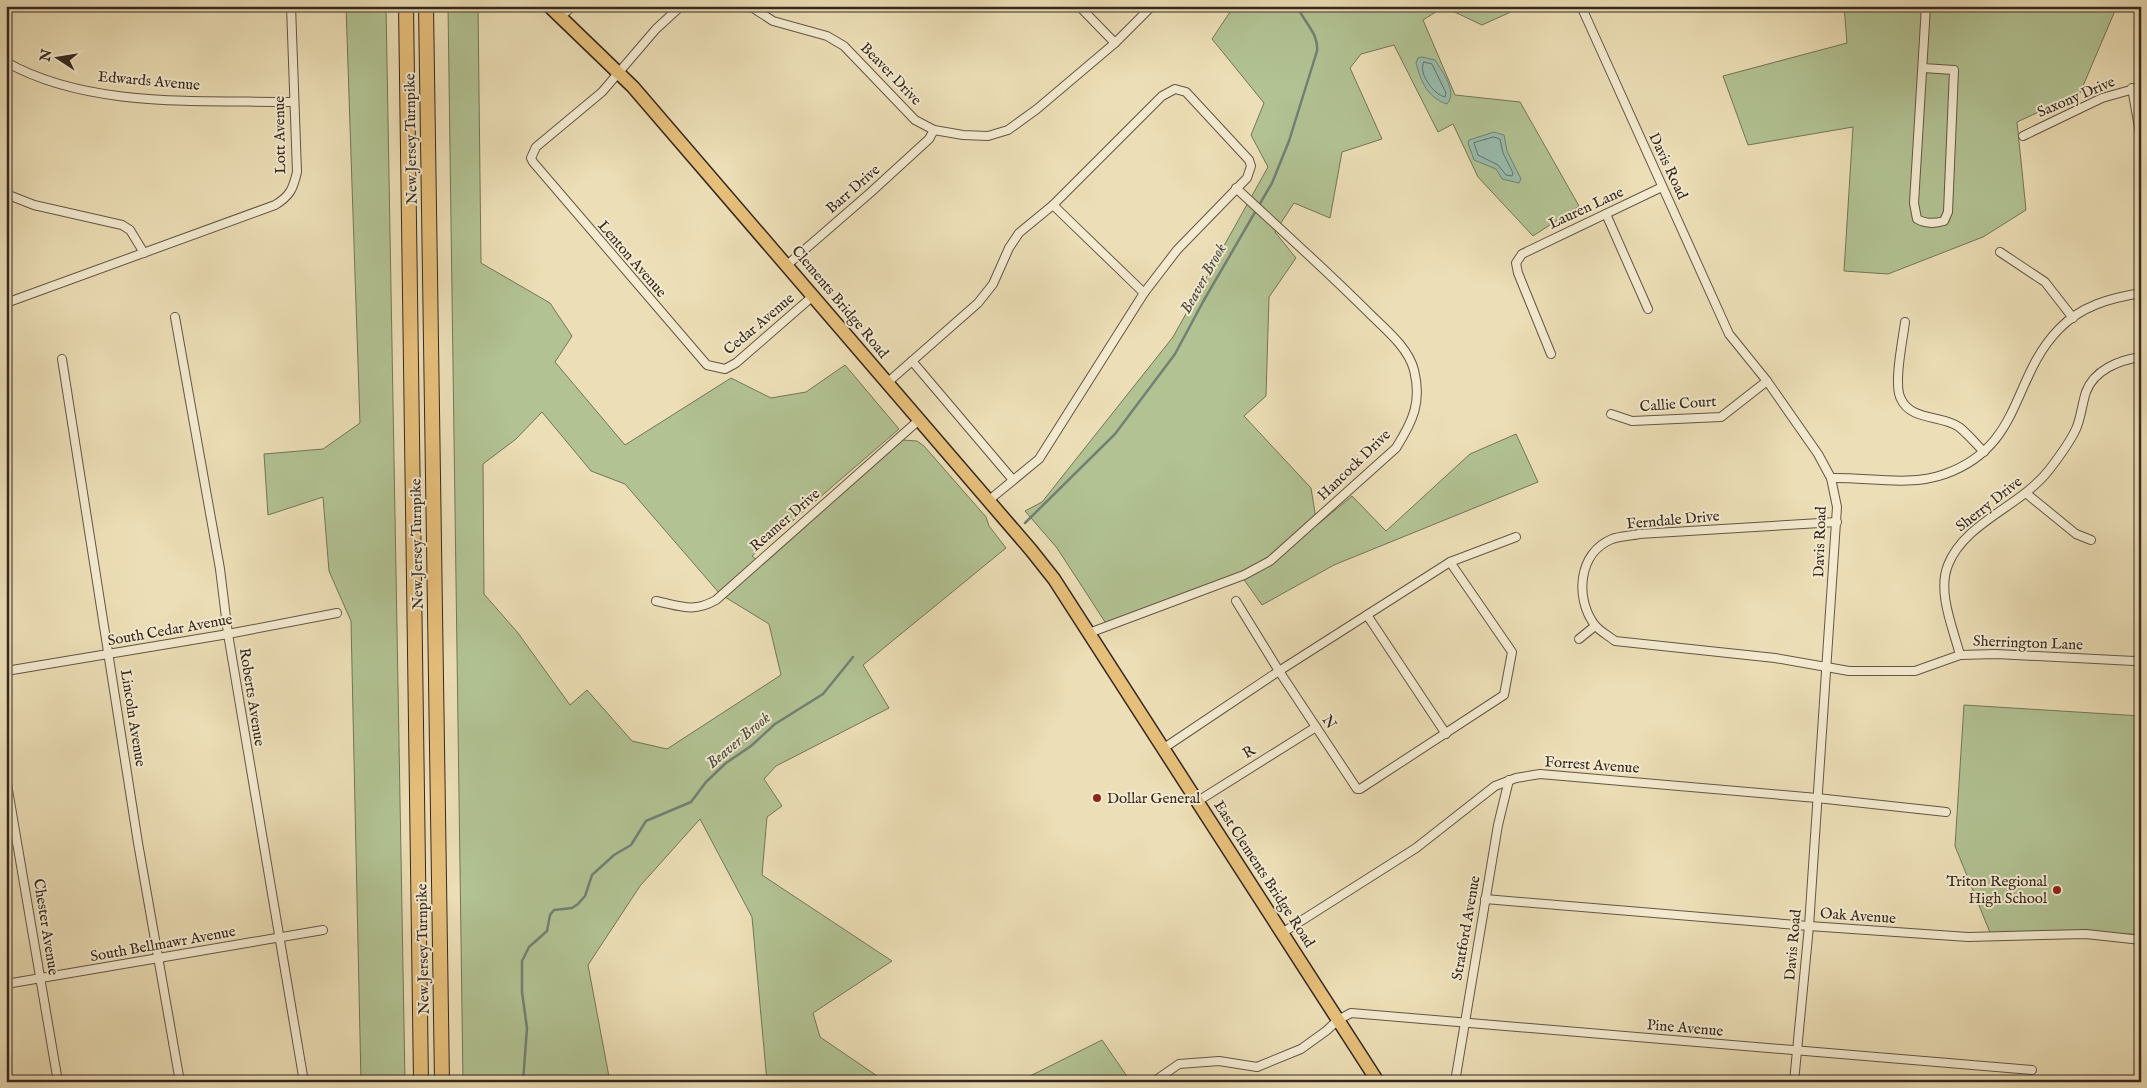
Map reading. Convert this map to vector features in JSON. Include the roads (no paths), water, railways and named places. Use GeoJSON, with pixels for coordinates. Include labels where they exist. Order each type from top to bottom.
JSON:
{"type":"FeatureCollection","features":[{"type":"Feature","properties":{"kind":"highway","name":"New Jersey Turnpike"},"geometry":{"type":"LineString","coordinates":[[406,6],[421,1082]]}},
{"type":"Feature","properties":{"kind":"highway","name":"New Jersey Turnpike"},"geometry":{"type":"LineString","coordinates":[[426,6],[442,1082]]}},
{"type":"Feature","properties":{"kind":"main road","name":"Clements Bridge Road"},"geometry":{"type":"LineString","coordinates":[[549,6],[619,73],[813,296],[1048,572],[1089,633]]}},
{"type":"Feature","properties":{"kind":"main road","name":"East Clements Bridge Road"},"geometry":{"type":"LineString","coordinates":[[1089,633],[1378,1082]]}},
{"type":"Feature","properties":{"kind":"street","name":"Lott Avenue"},"geometry":{"type":"LineString","coordinates":[[6,303],[275,205],[288,197],[293,189],[297,172],[291,6]]}},
{"type":"Feature","properties":{"kind":"street"},"geometry":{"type":"LineString","coordinates":[[560,17],[573,6]]}},
{"type":"Feature","properties":{"kind":"street"},"geometry":{"type":"LineString","coordinates":[[619,73],[656,29],[681,6]]}},
{"type":"Feature","properties":{"kind":"street","name":"Beaver Drive"},"geometry":{"type":"LineString","coordinates":[[750,6],[773,21],[827,36],[844,46],[915,120],[934,130],[963,135],[988,136],[1008,130],[1038,109],[1115,43],[1152,6]]}},
{"type":"Feature","properties":{"kind":"street"},"geometry":{"type":"LineString","coordinates":[[1078,6],[1115,43]]}},
{"type":"Feature","properties":{"kind":"street","name":"Davis Road"},"geometry":{"type":"LineString","coordinates":[[1581,6],[1729,334],[1767,381],[1818,454],[1831,478],[1837,507],[1809,926],[1794,1082]]}},
{"type":"Feature","properties":{"kind":"street"},"geometry":{"type":"LineString","coordinates":[[1923,68],[1954,70],[1948,212],[1944,221],[1936,224],[1924,223],[1917,219],[1914,203],[1926,6]]}},
{"type":"Feature","properties":{"kind":"street","name":"Edwards Avenue"},"geometry":{"type":"LineString","coordinates":[[6,62],[52,80],[113,95],[294,102]]}},
{"type":"Feature","properties":{"kind":"street","name":"Lenton Avenue"},"geometry":{"type":"LineString","coordinates":[[619,73],[602,92],[536,147],[531,158],[539,171],[707,365],[721,368]]}},
{"type":"Feature","properties":{"kind":"street","name":"Saxony Drive"},"geometry":{"type":"LineString","coordinates":[[2023,136],[2102,98],[2141,87]]}},
{"type":"Feature","properties":{"kind":"street"},"geometry":{"type":"LineString","coordinates":[[2132,88],[2141,139]]}},
{"type":"Feature","properties":{"kind":"street"},"geometry":{"type":"LineString","coordinates":[[887,383],[978,303],[993,284],[1009,248],[1019,234],[1053,205],[1162,96],[1175,89],[1186,92],[1250,160],[1250,173],[1177,250],[1144,293],[1039,459],[988,501]]}},
{"type":"Feature","properties":{"kind":"street","name":"Barr Drive"},"geometry":{"type":"LineString","coordinates":[[786,265],[870,193],[929,138],[934,130]]}},
{"type":"Feature","properties":{"kind":"street","name":"Lauren Lane"},"geometry":{"type":"LineString","coordinates":[[1551,354],[1518,273],[1516,263],[1522,254],[1662,187]]}},
{"type":"Feature","properties":{"kind":"street","name":"Hancock Drive"},"geometry":{"type":"LineString","coordinates":[[1089,633],[1244,575],[1270,561],[1396,448],[1407,431],[1418,404],[1413,368],[1399,344],[1346,290],[1236,188]]}},
{"type":"Feature","properties":{"kind":"street"},"geometry":{"type":"LineString","coordinates":[[6,194],[34,205],[122,225],[130,230],[144,253]]}},
{"type":"Feature","properties":{"kind":"street"},"geometry":{"type":"LineString","coordinates":[[1053,205],[1144,293]]}},
{"type":"Feature","properties":{"kind":"street"},"geometry":{"type":"LineString","coordinates":[[1606,214],[1648,308]]}},
{"type":"Feature","properties":{"kind":"street"},"geometry":{"type":"LineString","coordinates":[[2000,252],[2045,282],[2073,318]]}},
{"type":"Feature","properties":{"kind":"street"},"geometry":{"type":"LineString","coordinates":[[1831,478],[1926,480],[1959,469],[1984,452],[2003,431],[2044,348],[2059,328],[2100,302],[2141,293]]}},
{"type":"Feature","properties":{"kind":"street","name":"Cedar Avenue"},"geometry":{"type":"LineString","coordinates":[[721,368],[725,369],[736,363],[813,296]]}},
{"type":"Feature","properties":{"kind":"street","name":"Roberts Avenue"},"geometry":{"type":"LineString","coordinates":[[175,317],[220,569],[228,634],[278,938],[304,1082]]}},
{"type":"Feature","properties":{"kind":"street"},"geometry":{"type":"LineString","coordinates":[[1905,322],[1898,383],[1900,399],[1911,410],[1922,416],[1946,421],[1958,427],[1984,452]]}},
{"type":"Feature","properties":{"kind":"street","name":"Sherry Drive"},"geometry":{"type":"LineString","coordinates":[[1960,655],[1944,588],[1947,568],[1956,547],[1970,534],[2027,494],[2064,451],[2076,427],[2087,390],[2095,376],[2117,363],[2141,357]]}},
{"type":"Feature","properties":{"kind":"street","name":"Lincoln Avenue"},"geometry":{"type":"LineString","coordinates":[[62,359],[180,1082]]}},
{"type":"Feature","properties":{"kind":"street"},"geometry":{"type":"LineString","coordinates":[[912,361],[1013,480]]}},
{"type":"Feature","properties":{"kind":"street","name":"Callie Court"},"geometry":{"type":"LineString","coordinates":[[1611,414],[1632,421],[1721,416],[1767,381]]}},
{"type":"Feature","properties":{"kind":"street","name":"Reamer Drive"},"geometry":{"type":"LineString","coordinates":[[656,601],[694,608],[702,607],[716,600],[919,420]]}},
{"type":"Feature","properties":{"kind":"street"},"geometry":{"type":"LineString","coordinates":[[2027,494],[2076,534],[2091,540]]}},
{"type":"Feature","properties":{"kind":"street","name":"Ferndale Drive"},"geometry":{"type":"LineString","coordinates":[[1827,668],[1775,658],[1616,641],[1595,626],[1584,605],[1582,585],[1586,566],[1596,550],[1612,540],[1639,534],[1837,522]]}},
{"type":"Feature","properties":{"kind":"street"},"geometry":{"type":"LineString","coordinates":[[1164,748],[1279,671],[1450,562],[1516,537]]}},
{"type":"Feature","properties":{"kind":"street"},"geometry":{"type":"LineString","coordinates":[[1367,615],[1446,734],[1504,695],[1512,652],[1450,562]]}},
{"type":"Feature","properties":{"kind":"street","name":"N"},"geometry":{"type":"LineString","coordinates":[[1236,601],[1279,671],[1357,789],[1360,789],[1446,734]]}},
{"type":"Feature","properties":{"kind":"street","name":"South Cedar Avenue"},"geometry":{"type":"LineString","coordinates":[[6,671],[228,634],[337,613]]}},
{"type":"Feature","properties":{"kind":"street"},"geometry":{"type":"LineString","coordinates":[[1579,639],[1595,626]]}},
{"type":"Feature","properties":{"kind":"street","name":"Sherrington Lane"},"geometry":{"type":"LineString","coordinates":[[1827,668],[1849,671],[1915,671],[1960,655],[1996,654],[2134,661],[2141,659]]}},
{"type":"Feature","properties":{"kind":"street","name":"R"},"geometry":{"type":"LineString","coordinates":[[1198,801],[1316,727]]}},
{"type":"Feature","properties":{"kind":"street","name":"Forrest Avenue"},"geometry":{"type":"LineString","coordinates":[[1282,933],[1416,848],[1495,786],[1509,780],[1540,774],[1817,798],[1946,812]]}},
{"type":"Feature","properties":{"kind":"street","name":"Chester Avenue"},"geometry":{"type":"LineString","coordinates":[[6,778],[58,1082]]}},
{"type":"Feature","properties":{"kind":"street","name":"Stratford Avenue"},"geometry":{"type":"LineString","coordinates":[[1455,1082],[1498,825],[1509,780]]}},
{"type":"Feature","properties":{"kind":"street","name":"Oak Avenue"},"geometry":{"type":"LineString","coordinates":[[1485,899],[1809,926],[1968,937],[2086,934],[2141,940]]}},
{"type":"Feature","properties":{"kind":"street","name":"South Bellmawr Avenue"},"geometry":{"type":"LineString","coordinates":[[6,984],[323,930]]}},
{"type":"Feature","properties":{"kind":"street","name":"Pine Avenue"},"geometry":{"type":"LineString","coordinates":[[1338,1020],[1351,1013],[2032,1070]]}},
{"type":"Feature","properties":{"kind":"street"},"geometry":{"type":"LineString","coordinates":[[1153,1082],[1179,1064],[1219,1061],[1257,1067],[1300,1049],[1338,1020]]}},
{"type":"Feature","properties":{"kind":"water"},"geometry":{"type":"Polygon","coordinates":[[[1418,58],[1435,60],[1445,76],[1451,94],[1447,104],[1435,98],[1423,83],[1416,63],[1418,58]]]}},
{"type":"Feature","properties":{"kind":"water"},"geometry":{"type":"Polygon","coordinates":[[[1494,132],[1504,135],[1507,151],[1521,179],[1519,183],[1502,179],[1496,169],[1474,160],[1468,143],[1469,140],[1494,132]]]}},
{"type":"Feature","properties":{"kind":"waterway","name":"Beaver Brook"},"geometry":{"type":"LineString","coordinates":[[1025,523],[1115,434],[1175,354],[1272,183],[1289,141],[1317,51],[1316,39],[1297,6]]}},
{"type":"Feature","properties":{"kind":"waterway","name":"Beaver Brook"},"geometry":{"type":"LineString","coordinates":[[523,1082],[527,1028],[522,992],[522,961],[529,947],[547,931],[550,915],[554,910],[572,908],[578,904],[585,896],[592,875],[614,855],[631,845],[646,821],[691,802],[706,782],[726,763],[751,746],[775,724],[823,694],[853,657]]}},
{"type":"Feature","properties":{"kind":"place","name":"Dollar General"},"geometry":{"type":"Point","coordinates":[1097,798]}},
{"type":"Feature","properties":{"kind":"place","name":"Triton Regional High School"},"geometry":{"type":"Point","coordinates":[2057,890]}}]}
